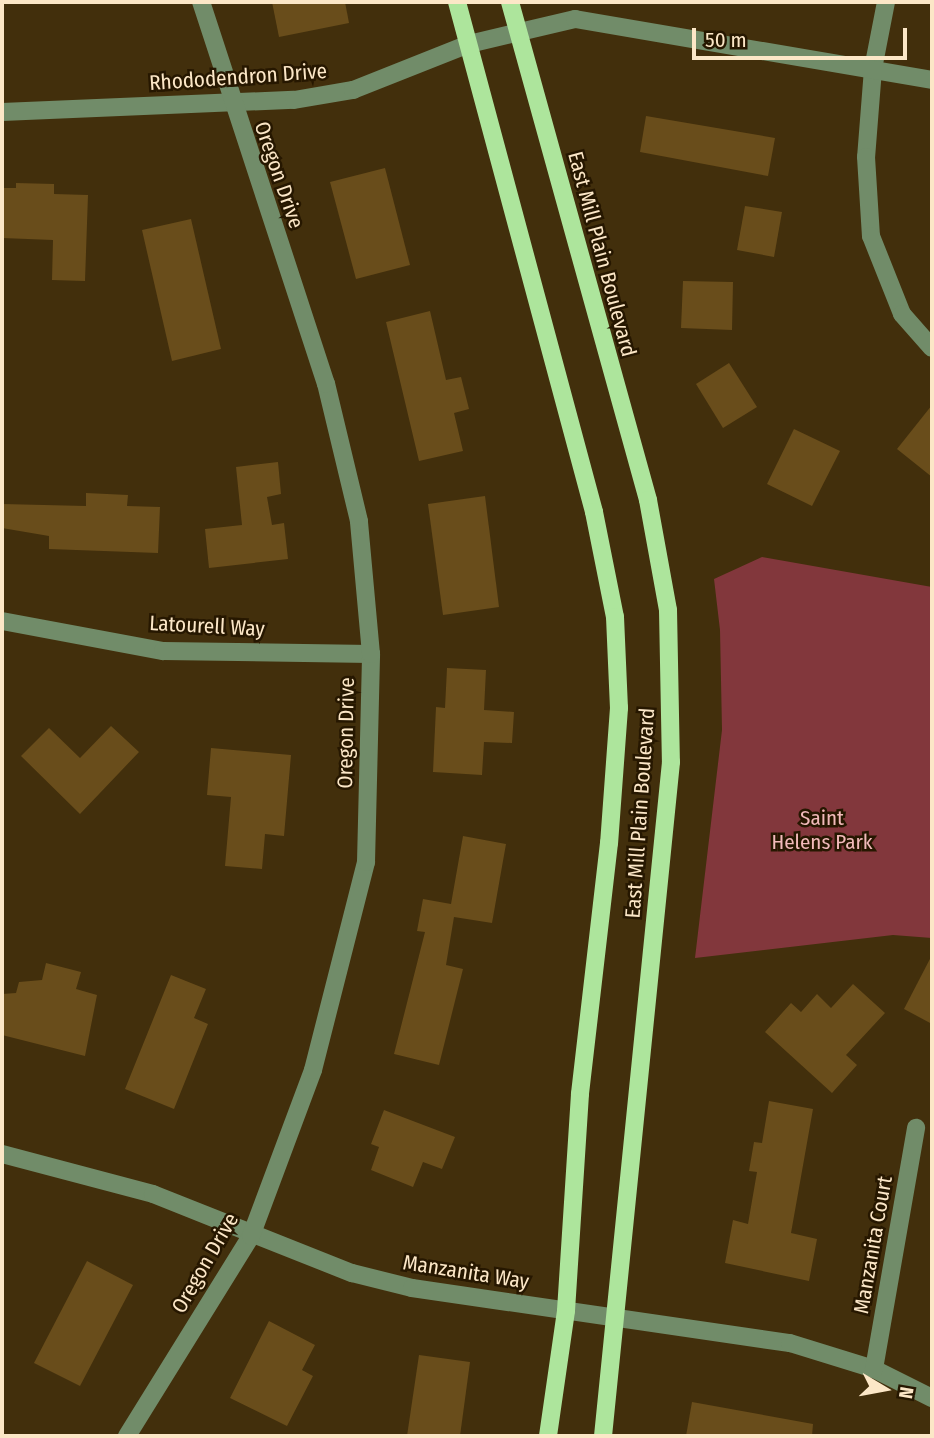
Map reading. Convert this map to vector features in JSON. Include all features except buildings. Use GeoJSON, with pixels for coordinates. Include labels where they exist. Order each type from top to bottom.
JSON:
{"type":"FeatureCollection","features":[{"type":"Feature","properties":{"kind":"main road","name":"East Mill Plain Boulevard"},"geometry":{"type":"LineString","coordinates":[[457,2],[594,512],[615,617],[619,708],[580,1094],[566,1311],[548,1436]]}},
{"type":"Feature","properties":{"kind":"main road","name":"East Mill Plain Boulevard"},"geometry":{"type":"LineString","coordinates":[[510,2],[648,500],[668,610],[671,762],[632,1122],[617,1317],[603,1436]]}},
{"type":"Feature","properties":{"kind":"street","name":"Oregon Drive"},"geometry":{"type":"LineString","coordinates":[[127,1436],[251,1236],[313,1070],[366,862],[371,654],[359,521],[326,384],[231,104],[201,2]]}},
{"type":"Feature","properties":{"kind":"street"},"geometry":{"type":"LineString","coordinates":[[886,2],[873,69],[866,157],[871,236],[902,314],[932,348]]}},
{"type":"Feature","properties":{"kind":"street","name":"Rhododendron Drive"},"geometry":{"type":"LineString","coordinates":[[2,113],[231,104],[353,90],[469,44],[518,29],[575,19],[932,80]]}},
{"type":"Feature","properties":{"kind":"street","name":"Latourell Way"},"geometry":{"type":"LineString","coordinates":[[2,621],[163,651],[371,654]]}},
{"type":"Feature","properties":{"kind":"street","name":"Manzanita Court"},"geometry":{"type":"LineString","coordinates":[[874,1369],[916,1128]]}},
{"type":"Feature","properties":{"kind":"street","name":"Manzanita Way"},"geometry":{"type":"LineString","coordinates":[[2,1154],[153,1194],[251,1236],[352,1273],[412,1288],[790,1343],[874,1369],[932,1398]]}},
{"type":"Feature","properties":{"kind":"green space","name":"Saint Helens Park"},"geometry":{"type":"Polygon","coordinates":[[[762,557],[932,587],[932,938],[893,935],[695,958],[722,730],[720,630],[714,579],[762,557]]]}}]}
